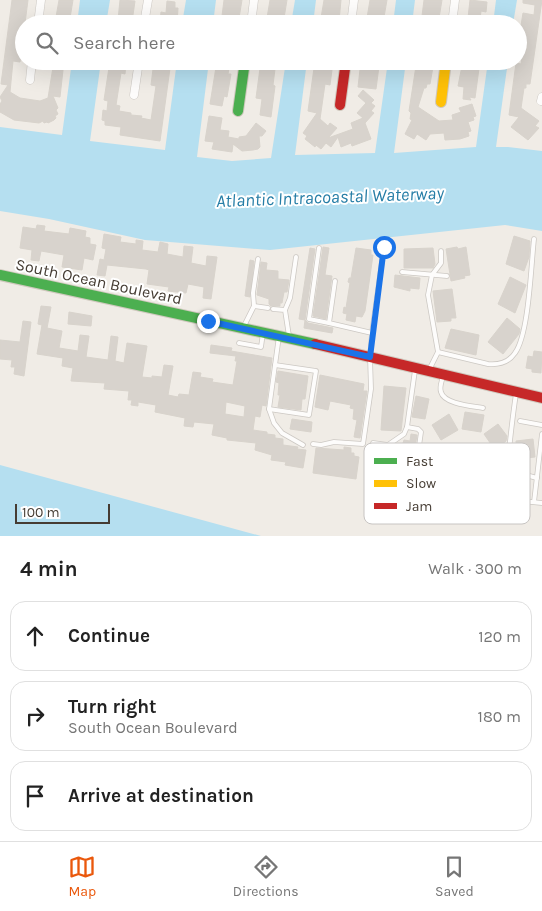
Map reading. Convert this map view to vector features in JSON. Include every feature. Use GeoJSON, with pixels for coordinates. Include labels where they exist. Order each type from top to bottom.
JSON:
{"type":"FeatureCollection","features":[{"type":"Feature","properties":{"kind":"main road"},"geometry":{"type":"LineString","coordinates":[[238,111],[244,70]]}},
{"type":"Feature","properties":{"kind":"main road"},"geometry":{"type":"LineString","coordinates":[[340,105],[345,70]]}},
{"type":"Feature","properties":{"kind":"main road"},"geometry":{"type":"LineString","coordinates":[[441,102],[445,70]]}},
{"type":"Feature","properties":{"kind":"main road","name":"South Ocean Boulevard"},"geometry":{"type":"LineString","coordinates":[[0,275],[284,337],[542,398]]}},
{"type":"Feature","properties":{"kind":"street"},"geometry":{"type":"LineString","coordinates":[[39,15],[41,0]]}},
{"type":"Feature","properties":{"kind":"street"},"geometry":{"type":"LineString","coordinates":[[146,15],[148,0]]}},
{"type":"Feature","properties":{"kind":"street"},"geometry":{"type":"LineString","coordinates":[[252,15],[254,0]]}},
{"type":"Feature","properties":{"kind":"street"},"geometry":{"type":"LineString","coordinates":[[352,15],[354,0]]}},
{"type":"Feature","properties":{"kind":"street"},"geometry":{"type":"LineString","coordinates":[[453,15],[455,0]]}},
{"type":"Feature","properties":{"kind":"street"},"geometry":{"type":"LineString","coordinates":[[30,80],[31,70]]}},
{"type":"Feature","properties":{"kind":"street"},"geometry":{"type":"LineString","coordinates":[[134,96],[138,70]]}},
{"type":"Feature","properties":{"kind":"street"},"geometry":{"type":"LineString","coordinates":[[541,101],[542,97]]}},
{"type":"Feature","properties":{"kind":"lane"},"geometry":{"type":"LineString","coordinates":[[438,352],[488,364],[496,364],[511,358],[516,352],[523,336],[534,239]]}},
{"type":"Feature","properties":{"kind":"lane"},"geometry":{"type":"LineString","coordinates":[[313,444],[321,445],[334,442],[363,444],[371,390],[370,357],[372,334],[384,247]]}},
{"type":"Feature","properties":{"kind":"lane"},"geometry":{"type":"LineString","coordinates":[[319,248],[309,319],[372,334]]}},
{"type":"Feature","properties":{"kind":"lane"},"geometry":{"type":"LineString","coordinates":[[429,370],[438,352],[428,295],[432,275],[441,263],[441,251]]}},
{"type":"Feature","properties":{"kind":"lane"},"geometry":{"type":"LineString","coordinates":[[296,257],[290,298],[285,310],[284,337],[275,365],[269,409],[274,423],[282,434],[303,445]]}},
{"type":"Feature","properties":{"kind":"lane"},"geometry":{"type":"LineString","coordinates":[[243,328],[254,306],[253,293],[258,259]]}},
{"type":"Feature","properties":{"kind":"lane"},"geometry":{"type":"LineString","coordinates":[[402,272],[447,276]]}},
{"type":"Feature","properties":{"kind":"lane"},"geometry":{"type":"LineString","coordinates":[[329,323],[335,281]]}},
{"type":"Feature","properties":{"kind":"lane"},"geometry":{"type":"LineString","coordinates":[[254,306],[268,308]]}},
{"type":"Feature","properties":{"kind":"lane"},"geometry":{"type":"LineString","coordinates":[[273,309],[285,310]]}},
{"type":"Feature","properties":{"kind":"lane"},"geometry":{"type":"LineString","coordinates":[[239,343],[261,347],[264,333]]}},
{"type":"Feature","properties":{"kind":"lane"},"geometry":{"type":"LineString","coordinates":[[269,409],[309,415],[316,372],[275,365]]}},
{"type":"Feature","properties":{"kind":"lane"},"geometry":{"type":"LineString","coordinates":[[391,443],[404,434],[407,427],[416,367]]}},
{"type":"Feature","properties":{"kind":"lane"},"geometry":{"type":"LineString","coordinates":[[443,374],[440,392],[444,398],[450,402],[483,408]]}},
{"type":"Feature","properties":{"kind":"lane"},"geometry":{"type":"LineString","coordinates":[[510,443],[516,392]]}},
{"type":"Feature","properties":{"kind":"lane"},"geometry":{"type":"LineString","coordinates":[[520,422],[542,425]]}},
{"type":"Feature","properties":{"kind":"lane"},"geometry":{"type":"LineString","coordinates":[[407,427],[418,429],[421,432],[419,443]]}},
{"type":"Feature","properties":{"kind":"lane"},"geometry":{"type":"LineString","coordinates":[[534,502],[539,474],[542,434]]}},
{"type":"Feature","properties":{"kind":"lane"},"geometry":{"type":"LineString","coordinates":[[373,442],[378,443]]}},
{"type":"Feature","properties":{"kind":"lane"},"geometry":{"type":"LineString","coordinates":[[530,502],[542,503]]}},
{"type":"Feature","properties":{"kind":"water"},"geometry":{"type":"Polygon","coordinates":[[[80,0],[110,0],[108,15],[78,15],[80,0]]]}},
{"type":"Feature","properties":{"kind":"water"},"geometry":{"type":"Polygon","coordinates":[[[186,0],[216,0],[214,15],[184,15],[186,0]]]}},
{"type":"Feature","properties":{"kind":"water"},"geometry":{"type":"Polygon","coordinates":[[[295,0],[316,0],[314,15],[292,15],[295,0]]]}},
{"type":"Feature","properties":{"kind":"water"},"geometry":{"type":"Polygon","coordinates":[[[396,0],[415,0],[413,15],[394,15],[396,0]]]}},
{"type":"Feature","properties":{"kind":"water"},"geometry":{"type":"Polygon","coordinates":[[[496,0],[517,0],[514,15],[494,15],[496,0]]]}},
{"type":"Feature","properties":{"kind":"water","name":"Atlantic Intracoastal Waterway"},"geometry":{"type":"Polygon","coordinates":[[[71,70],[100,70],[90,141],[165,150],[176,70],[208,70],[197,157],[232,161],[271,158],[285,70],[306,70],[295,155],[375,153],[387,70],[405,70],[394,153],[476,147],[487,70],[507,70],[496,147],[542,151],[542,231],[505,225],[270,250],[145,240],[49,219],[0,211],[0,127],[62,135],[71,70]]]}},
{"type":"Feature","properties":{"kind":"water"},"geometry":{"type":"Polygon","coordinates":[[[0,465],[261,536],[0,536],[0,465]]]}},
{"type":"Feature","properties":{"kind":"building"},"geometry":{"type":"Polygon","coordinates":[[[12,0],[28,0],[26,15],[15,15],[15,61],[13,61],[10,92],[20,98],[40,101],[48,98],[53,70],[63,70],[60,97],[53,96],[58,108],[56,110],[58,114],[55,116],[56,118],[48,123],[43,121],[39,123],[14,120],[0,112],[2,101],[0,97],[8,85],[1,84],[12,0]]]}},
{"type":"Feature","properties":{"kind":"building"},"geometry":{"type":"Polygon","coordinates":[[[59,0],[73,0],[70,15],[56,15],[59,0]]]}},
{"type":"Feature","properties":{"kind":"building"},"geometry":{"type":"Polygon","coordinates":[[[120,0],[135,1],[133,15],[118,15],[120,0]]]}},
{"type":"Feature","properties":{"kind":"building"},"geometry":{"type":"Polygon","coordinates":[[[224,0],[242,0],[240,15],[222,15],[224,0]]]}},
{"type":"Feature","properties":{"kind":"building"},"geometry":{"type":"Polygon","coordinates":[[[270,0],[287,0],[284,15],[268,15],[270,0]]]}},
{"type":"Feature","properties":{"kind":"building"},"geometry":{"type":"Polygon","coordinates":[[[324,0],[341,0],[340,15],[322,15],[324,0]]]}},
{"type":"Feature","properties":{"kind":"building"},"geometry":{"type":"Polygon","coordinates":[[[370,0],[387,0],[384,15],[368,15],[370,0]]]}},
{"type":"Feature","properties":{"kind":"building"},"geometry":{"type":"Polygon","coordinates":[[[424,0],[442,0],[440,15],[422,15],[424,0]]]}},
{"type":"Feature","properties":{"kind":"building"},"geometry":{"type":"Polygon","coordinates":[[[470,0],[487,2],[486,12],[481,11],[480,15],[468,15],[470,0]]]}},
{"type":"Feature","properties":{"kind":"building"},"geometry":{"type":"Polygon","coordinates":[[[523,0],[542,0],[530,84],[526,84],[526,88],[524,88],[521,108],[539,121],[535,126],[539,128],[528,140],[511,127],[519,117],[509,115],[515,70],[527,70],[527,15],[523,15],[523,13],[534,15],[535,5],[523,3],[523,0]]]}},
{"type":"Feature","properties":{"kind":"building"},"geometry":{"type":"Polygon","coordinates":[[[167,1],[175,2],[175,8],[178,8],[178,15],[161,15],[161,12],[166,13],[167,1]]]}},
{"type":"Feature","properties":{"kind":"building"},"geometry":{"type":"Polygon","coordinates":[[[109,70],[125,70],[125,74],[121,73],[116,105],[120,106],[119,111],[151,120],[156,86],[151,85],[153,70],[170,70],[160,141],[120,135],[121,127],[105,125],[105,121],[102,120],[103,110],[107,111],[108,101],[104,100],[109,70]]]}},
{"type":"Feature","properties":{"kind":"building"},"geometry":{"type":"Polygon","coordinates":[[[216,70],[229,70],[228,74],[231,74],[227,97],[224,96],[222,106],[210,104],[216,70]]]}},
{"type":"Feature","properties":{"kind":"building"},"geometry":{"type":"Polygon","coordinates":[[[260,70],[275,70],[271,117],[260,115],[262,99],[256,98],[260,70]]]}},
{"type":"Feature","properties":{"kind":"building"},"geometry":{"type":"Polygon","coordinates":[[[314,70],[332,70],[330,85],[325,84],[320,119],[328,126],[330,123],[337,128],[328,138],[353,129],[351,123],[363,118],[357,113],[366,103],[358,96],[363,90],[374,100],[371,103],[375,106],[371,111],[374,113],[365,123],[371,139],[352,146],[351,143],[341,147],[338,137],[331,147],[326,143],[321,149],[316,145],[315,147],[305,139],[307,136],[303,133],[317,113],[308,111],[314,70]]]}},
{"type":"Feature","properties":{"kind":"building"},"geometry":{"type":"Polygon","coordinates":[[[360,70],[378,70],[376,89],[358,87],[360,70]]]}},
{"type":"Feature","properties":{"kind":"building"},"geometry":{"type":"Polygon","coordinates":[[[415,70],[432,70],[430,84],[427,84],[426,88],[424,88],[418,107],[439,121],[453,120],[452,115],[461,112],[459,108],[472,104],[476,116],[473,117],[474,120],[468,122],[471,131],[468,132],[469,136],[445,140],[444,133],[430,134],[426,140],[417,134],[414,139],[405,134],[412,120],[410,119],[411,113],[409,111],[415,70]]]}},
{"type":"Feature","properties":{"kind":"building"},"geometry":{"type":"Polygon","coordinates":[[[461,70],[479,70],[475,98],[469,97],[471,100],[463,99],[464,87],[458,86],[461,70]]]}},
{"type":"Feature","properties":{"kind":"building"},"geometry":{"type":"Polygon","coordinates":[[[209,116],[222,118],[220,130],[229,131],[228,137],[239,139],[239,137],[246,136],[256,123],[266,131],[262,136],[259,136],[260,147],[258,149],[242,151],[233,144],[232,152],[212,149],[214,142],[205,141],[209,116]]]}},
{"type":"Feature","properties":{"kind":"building"},"geometry":{"type":"Polygon","coordinates":[[[37,225],[45,226],[44,231],[69,234],[70,228],[86,231],[85,237],[90,238],[90,244],[96,245],[93,260],[84,258],[82,270],[62,267],[64,255],[41,251],[39,261],[31,260],[32,250],[20,248],[23,227],[36,229],[37,225]]]}},
{"type":"Feature","properties":{"kind":"building"},"geometry":{"type":"Polygon","coordinates":[[[104,234],[121,237],[120,242],[136,244],[136,240],[143,241],[142,250],[158,252],[160,242],[168,244],[167,254],[183,257],[184,246],[193,247],[191,263],[206,266],[207,256],[217,257],[211,299],[203,298],[204,287],[188,284],[186,293],[168,291],[169,287],[147,284],[149,270],[146,269],[107,265],[105,276],[97,275],[100,259],[104,260],[106,249],[102,248],[104,234]]]}},
{"type":"Feature","properties":{"kind":"building"},"geometry":{"type":"Polygon","coordinates":[[[514,236],[530,241],[529,257],[524,271],[506,264],[514,236]]]}},
{"type":"Feature","properties":{"kind":"building"},"geometry":{"type":"Polygon","coordinates":[[[323,247],[329,248],[325,275],[332,276],[326,319],[313,316],[323,247]]]}},
{"type":"Feature","properties":{"kind":"building"},"geometry":{"type":"Polygon","coordinates":[[[457,247],[458,249],[466,247],[470,275],[451,281],[446,249],[457,247]]]}},
{"type":"Feature","properties":{"kind":"building"},"geometry":{"type":"Polygon","coordinates":[[[310,248],[315,249],[305,320],[299,319],[310,248]]]}},
{"type":"Feature","properties":{"kind":"building"},"geometry":{"type":"Polygon","coordinates":[[[356,248],[371,250],[371,255],[373,255],[365,311],[362,317],[356,316],[355,322],[346,320],[347,314],[343,313],[344,307],[346,308],[350,283],[348,282],[349,278],[351,278],[356,248]]]}},
{"type":"Feature","properties":{"kind":"building"},"geometry":{"type":"Polygon","coordinates":[[[433,248],[435,264],[433,268],[404,268],[404,249],[433,248]]]}},
{"type":"Feature","properties":{"kind":"building"},"geometry":{"type":"Polygon","coordinates":[[[250,260],[254,261],[250,297],[245,296],[250,260]]]}},
{"type":"Feature","properties":{"kind":"building"},"geometry":{"type":"Polygon","coordinates":[[[261,262],[267,263],[266,270],[278,271],[278,279],[289,280],[287,292],[284,292],[280,306],[271,306],[269,299],[257,295],[261,262]]]}},
{"type":"Feature","properties":{"kind":"building"},"geometry":{"type":"Polygon","coordinates":[[[395,275],[420,278],[419,289],[410,288],[410,291],[394,287],[395,275]]]}},
{"type":"Feature","properties":{"kind":"building"},"geometry":{"type":"Polygon","coordinates":[[[510,277],[526,285],[515,313],[498,304],[510,277]]]}},
{"type":"Feature","properties":{"kind":"building"},"geometry":{"type":"Polygon","coordinates":[[[452,289],[456,318],[451,318],[451,321],[437,322],[433,291],[452,289]]]}},
{"type":"Feature","properties":{"kind":"building"},"geometry":{"type":"Polygon","coordinates":[[[41,306],[51,307],[47,328],[62,331],[59,348],[78,351],[80,335],[89,336],[86,357],[108,360],[111,336],[118,337],[115,361],[124,363],[127,343],[147,346],[142,377],[162,377],[164,365],[173,366],[168,395],[178,397],[179,394],[189,395],[193,372],[201,373],[200,377],[213,379],[212,382],[233,385],[237,361],[235,361],[236,356],[210,353],[211,345],[232,348],[231,351],[272,358],[266,406],[262,405],[260,417],[255,416],[253,430],[267,432],[267,434],[275,435],[275,438],[283,439],[283,445],[306,450],[303,468],[285,465],[286,462],[271,460],[272,455],[255,450],[256,443],[227,440],[227,438],[212,435],[214,424],[194,422],[193,427],[184,426],[185,418],[155,412],[156,405],[138,402],[138,406],[131,405],[132,400],[128,400],[129,391],[104,389],[105,383],[71,381],[73,368],[62,366],[63,358],[37,354],[42,325],[38,324],[41,306]],[[226,402],[225,414],[244,417],[245,406],[226,402]]]}},
{"type":"Feature","properties":{"kind":"building"},"geometry":{"type":"Polygon","coordinates":[[[69,312],[92,316],[91,326],[68,324],[69,312]]]}},
{"type":"Feature","properties":{"kind":"building"},"geometry":{"type":"Polygon","coordinates":[[[507,318],[520,329],[519,334],[503,354],[488,342],[507,318]]]}},
{"type":"Feature","properties":{"kind":"building"},"geometry":{"type":"Polygon","coordinates":[[[305,320],[308,323],[333,328],[332,333],[304,328],[305,320]]]}},
{"type":"Feature","properties":{"kind":"building"},"geometry":{"type":"Polygon","coordinates":[[[23,321],[31,322],[24,376],[14,374],[15,367],[11,367],[12,360],[0,359],[0,340],[20,342],[23,321]]]}},
{"type":"Feature","properties":{"kind":"building"},"geometry":{"type":"Polygon","coordinates":[[[451,329],[479,335],[476,355],[445,348],[451,329]]]}},
{"type":"Feature","properties":{"kind":"building"},"geometry":{"type":"Polygon","coordinates":[[[534,351],[542,352],[541,373],[532,372],[532,369],[526,368],[528,356],[533,357],[534,351]]]}},
{"type":"Feature","properties":{"kind":"building"},"geometry":{"type":"Polygon","coordinates":[[[278,371],[308,376],[305,399],[302,399],[301,410],[278,407],[280,395],[278,395],[279,383],[276,382],[278,371]]]}},
{"type":"Feature","properties":{"kind":"building"},"geometry":{"type":"Polygon","coordinates":[[[320,375],[364,384],[363,391],[367,391],[360,438],[354,437],[357,420],[353,419],[354,409],[350,408],[351,405],[330,401],[328,410],[315,407],[320,375]]]}},
{"type":"Feature","properties":{"kind":"building"},"geometry":{"type":"Polygon","coordinates":[[[384,386],[406,388],[401,431],[381,430],[384,386]]]}},
{"type":"Feature","properties":{"kind":"building"},"geometry":{"type":"Polygon","coordinates":[[[416,396],[429,399],[425,419],[412,417],[416,396]]]}},
{"type":"Feature","properties":{"kind":"building"},"geometry":{"type":"Polygon","coordinates":[[[465,412],[484,415],[481,432],[462,429],[465,412]]]}},
{"type":"Feature","properties":{"kind":"building"},"geometry":{"type":"Polygon","coordinates":[[[449,414],[458,430],[441,440],[432,425],[449,414]]]}},
{"type":"Feature","properties":{"kind":"building"},"geometry":{"type":"Polygon","coordinates":[[[292,419],[312,422],[311,432],[290,429],[292,419]]]}},
{"type":"Feature","properties":{"kind":"building"},"geometry":{"type":"Polygon","coordinates":[[[498,424],[507,436],[506,441],[504,443],[490,443],[484,434],[498,424]]]}},
{"type":"Feature","properties":{"kind":"building"},"geometry":{"type":"Polygon","coordinates":[[[411,434],[417,435],[416,443],[403,443],[404,440],[410,441],[411,434]]]}},
{"type":"Feature","properties":{"kind":"building"},"geometry":{"type":"Polygon","coordinates":[[[533,439],[535,457],[530,458],[530,443],[516,443],[516,441],[533,439]]]}},
{"type":"Feature","properties":{"kind":"building"},"geometry":{"type":"Polygon","coordinates":[[[344,447],[351,448],[351,453],[359,457],[356,479],[313,473],[316,448],[344,450],[344,447]]]}},
{"type":"Feature","properties":{"kind":"traffic: fast"},"geometry":{"type":"LineString","coordinates":[[238,111],[244,70]]}},
{"type":"Feature","properties":{"kind":"traffic: fast"},"geometry":{"type":"LineString","coordinates":[[0,275],[315,344]]}},
{"type":"Feature","properties":{"kind":"traffic: slow"},"geometry":{"type":"LineString","coordinates":[[441,102],[445,70]]}},
{"type":"Feature","properties":{"kind":"traffic: jam"},"geometry":{"type":"LineString","coordinates":[[340,105],[345,70]]}},
{"type":"Feature","properties":{"kind":"traffic: jam"},"geometry":{"type":"LineString","coordinates":[[315,344],[542,398]]}},
{"type":"Feature","properties":{"kind":"route"},"geometry":{"type":"LineString","coordinates":[[208,321],[370,357],[384,247]]}}]}
